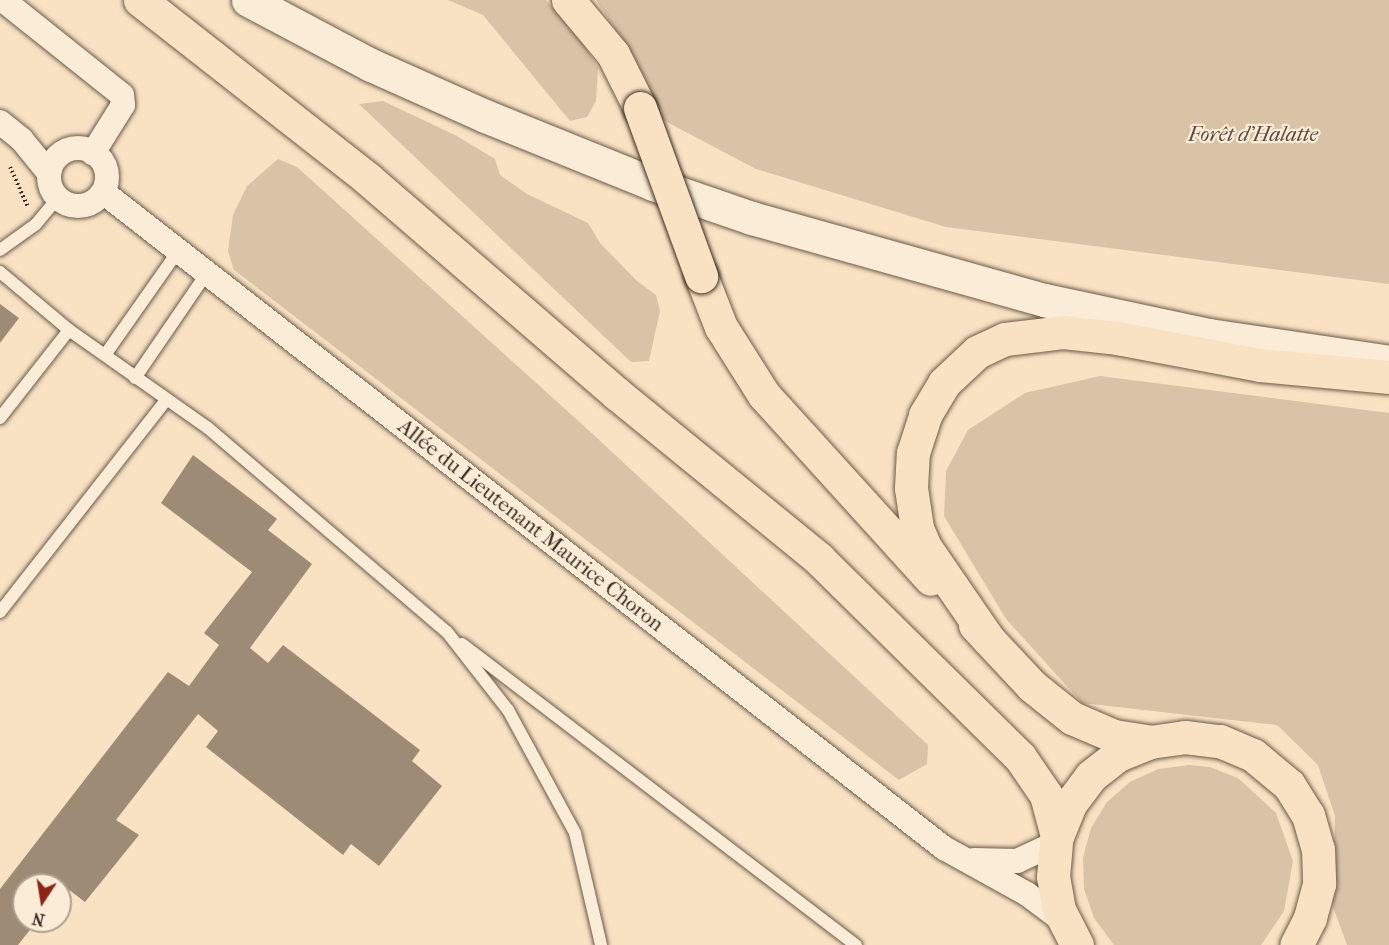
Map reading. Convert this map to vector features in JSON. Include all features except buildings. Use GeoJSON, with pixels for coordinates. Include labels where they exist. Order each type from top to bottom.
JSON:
{"type":"FeatureCollection","features":[{"type":"Feature","properties":{"kind":"main road"},"geometry":{"type":"LineString","coordinates":[[140,0],[368,179],[616,394],[819,559],[1020,757],[1046,795],[1057,839]]}},
{"type":"Feature","properties":{"kind":"main road"},"geometry":{"type":"LineString","coordinates":[[228,0],[519,131],[653,184],[799,232],[1085,309],[1209,335],[1389,362]]}},
{"type":"Feature","properties":{"kind":"main road"},"geometry":{"type":"LineString","coordinates":[[248,0],[318,39]]}},
{"type":"Feature","properties":{"kind":"main road"},"geometry":{"type":"LineString","coordinates":[[568,0],[613,54],[640,108],[701,276],[739,358],[779,414],[1039,692],[1072,718],[1114,736],[1150,742]]}},
{"type":"Feature","properties":{"kind":"main road"},"geometry":{"type":"LineString","coordinates":[[989,640],[925,547],[917,528],[911,488],[914,453],[925,416],[944,383],[977,352],[1005,339],[1064,332],[1117,338],[1260,365],[1389,377]]}},
{"type":"Feature","properties":{"kind":"main road"},"geometry":{"type":"LineString","coordinates":[[1070,933],[1054,888],[1057,839],[1070,804],[1091,776],[1118,755],[1150,742],[1185,737],[1220,741],[1253,754],[1289,785],[1308,815],[1319,861],[1317,896],[1302,940]]}},
{"type":"Feature","properties":{"kind":"street"},"geometry":{"type":"LineString","coordinates":[[3,0],[122,95],[123,105],[93,153]]}},
{"type":"Feature","properties":{"kind":"street"},"geometry":{"type":"LineString","coordinates":[[2,123],[49,173],[58,198],[67,204],[87,204],[103,192],[107,174],[93,153],[79,148],[66,151],[54,160],[49,173]]}},
{"type":"Feature","properties":{"kind":"street","name":"Allée du Lieutenant Maurice Choron"},"geometry":{"type":"LineString","coordinates":[[103,192],[960,856],[1027,894],[1070,933]]}},
{"type":"Feature","properties":{"kind":"street","name":"Allée du Lieutenant Maurice Choron"},"geometry":{"type":"LineString","coordinates":[[960,856],[1008,863],[1057,839]]}},
{"type":"Feature","properties":{"kind":"lane"},"geometry":{"type":"LineString","coordinates":[[0,250],[36,224],[58,198]]}},
{"type":"Feature","properties":{"kind":"lane"},"geometry":{"type":"LineString","coordinates":[[105,355],[178,250]]}},
{"type":"Feature","properties":{"kind":"lane"},"geometry":{"type":"LineString","coordinates":[[0,272],[69,330],[208,428],[447,632],[856,945]]}},
{"type":"Feature","properties":{"kind":"lane"},"geometry":{"type":"LineString","coordinates":[[135,378],[207,273]]}},
{"type":"Feature","properties":{"kind":"lane"},"geometry":{"type":"LineString","coordinates":[[0,418],[69,330]]}},
{"type":"Feature","properties":{"kind":"lane"},"geometry":{"type":"LineString","coordinates":[[0,612],[166,400]]}},
{"type":"Feature","properties":{"kind":"lane"},"geometry":{"type":"LineString","coordinates":[[447,632],[508,710],[575,833],[601,945]]}},
{"type":"Feature","properties":{"kind":"path"},"geometry":{"type":"LineString","coordinates":[[4,156],[36,224]]}},
{"type":"Feature","properties":{"kind":"green space"},"geometry":{"type":"Polygon","coordinates":[[[448,0],[546,0],[581,40],[598,68],[596,101],[587,117],[570,121],[483,15],[448,0]]]}},
{"type":"Feature","properties":{"kind":"green space","name":"Forêt d'Halatte"},"geometry":{"type":"Polygon","coordinates":[[[596,0],[1389,0],[1389,284],[946,227],[756,169],[663,120],[619,35],[596,0]]]}},
{"type":"Feature","properties":{"kind":"green space"},"geometry":{"type":"Polygon","coordinates":[[[383,101],[457,136],[495,159],[500,175],[527,194],[588,223],[600,243],[637,281],[656,295],[660,311],[649,361],[631,362],[359,104],[383,101]]]}},
{"type":"Feature","properties":{"kind":"green space"},"geometry":{"type":"Polygon","coordinates":[[[278,159],[297,167],[584,426],[928,745],[927,764],[899,780],[234,270],[228,251],[233,215],[247,186],[278,159]]]}},
{"type":"Feature","properties":{"kind":"green space"},"geometry":{"type":"Polygon","coordinates":[[[1100,376],[1389,413],[1389,945],[1347,945],[1333,907],[1335,816],[1318,765],[1277,725],[1082,703],[1006,619],[944,516],[946,471],[968,430],[1025,393],[1100,376]]]}},
{"type":"Feature","properties":{"kind":"green space"},"geometry":{"type":"Polygon","coordinates":[[[1189,765],[1210,767],[1238,778],[1276,813],[1293,861],[1284,911],[1261,945],[1114,945],[1094,918],[1084,889],[1083,858],[1091,828],[1107,802],[1130,782],[1158,769],[1189,765]]]}}]}
